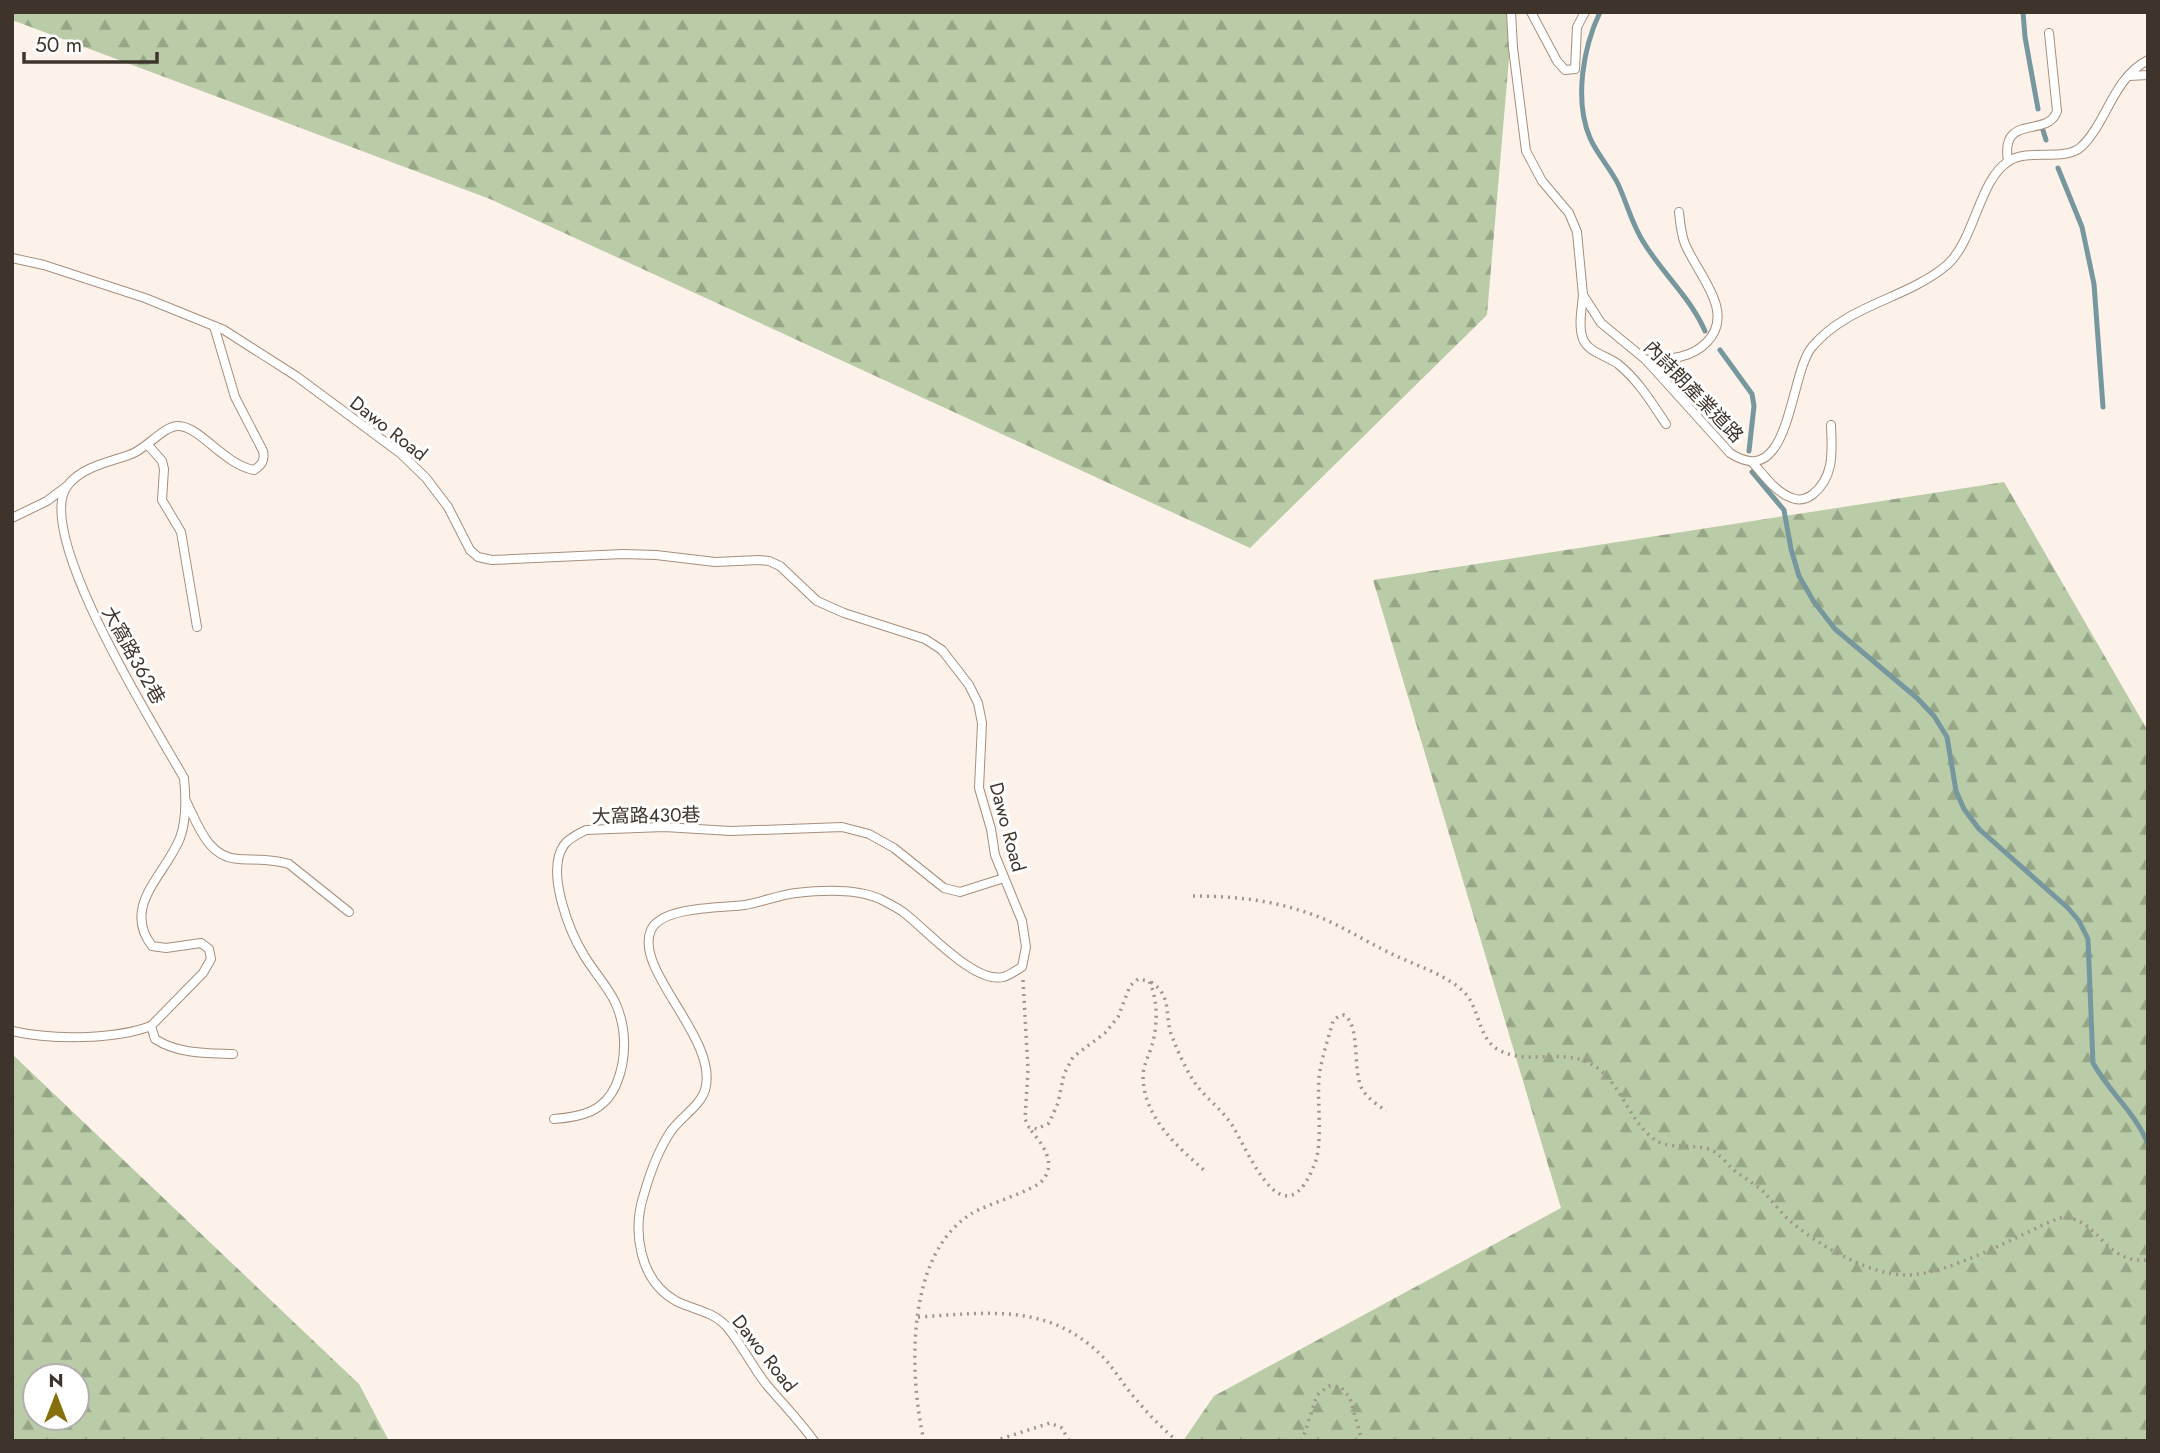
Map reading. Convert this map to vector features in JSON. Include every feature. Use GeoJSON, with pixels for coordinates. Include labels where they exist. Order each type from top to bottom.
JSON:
{"type":"FeatureCollection","features":[{"type":"Feature","properties":{"kind":"lane","name":"內詩朗產業道路"},"geometry":{"type":"LineString","coordinates":[[1511,12],[1525,151],[1542,181],[1569,214],[1577,232],[1583,295],[1601,323],[1646,360],[1730,453],[1742,461],[1756,461],[1776,447],[1784,432],[1798,376],[1809,349],[1829,330],[1858,310],[1900,294],[1948,263],[1969,232],[1995,175],[2008,161],[2006,146],[2009,138],[2017,131],[2055,118],[2057,110],[2049,33]]}},
{"type":"Feature","properties":{"kind":"lane"},"geometry":{"type":"LineString","coordinates":[[1531,12],[1557,61],[1565,70],[1575,69],[1577,27],[1586,12]]}},
{"type":"Feature","properties":{"kind":"lane"},"geometry":{"type":"LineString","coordinates":[[2008,161],[2025,154],[2078,150],[2090,137],[2110,99],[2129,76],[2148,60]]}},
{"type":"Feature","properties":{"kind":"lane"},"geometry":{"type":"LineString","coordinates":[[2129,76],[2148,75]]}},
{"type":"Feature","properties":{"kind":"lane"},"geometry":{"type":"LineString","coordinates":[[1646,360],[1670,359],[1691,354],[1716,333],[1720,318],[1715,300],[1685,244],[1679,212]]}},
{"type":"Feature","properties":{"kind":"lane","name":"Dawo Road"},"geometry":{"type":"LineString","coordinates":[[12,258],[44,265],[145,298],[224,330],[296,376],[400,453],[426,478],[448,507],[463,541],[478,557],[492,560],[623,554],[715,562],[759,559],[769,561],[780,566],[817,601],[844,613],[925,639],[942,650],[969,685],[978,703],[982,723],[979,788],[991,829],[995,855],[1022,921],[1026,947],[1022,967],[1003,977],[984,975],[966,964],[902,911],[877,898],[849,891],[796,893],[747,904],[691,910],[667,916],[652,928],[647,945],[654,967],[679,1007],[696,1043],[708,1081],[703,1096],[671,1131],[643,1195],[637,1227],[640,1252],[653,1281],[663,1292],[678,1302],[716,1316],[727,1327],[757,1372],[814,1441]]}},
{"type":"Feature","properties":{"kind":"lane"},"geometry":{"type":"LineString","coordinates":[[1583,295],[1581,327],[1582,338],[1587,346],[1618,365],[1666,424]]}},
{"type":"Feature","properties":{"kind":"lane"},"geometry":{"type":"LineString","coordinates":[[12,518],[47,501],[79,474],[134,454],[172,426],[182,426],[194,431],[241,468],[254,470],[261,466],[263,451],[235,397],[214,326]]}},
{"type":"Feature","properties":{"kind":"lane"},"geometry":{"type":"LineString","coordinates":[[1756,461],[1779,491],[1795,499],[1807,499],[1816,492],[1829,474],[1833,457],[1831,425]]}},
{"type":"Feature","properties":{"kind":"lane"},"geometry":{"type":"LineString","coordinates":[[148,445],[162,461],[162,500],[181,533],[197,628]]}},
{"type":"Feature","properties":{"kind":"lane","name":"大窩路362巷"},"geometry":{"type":"LineString","coordinates":[[66,486],[61,504],[62,521],[85,598],[184,778],[186,801],[180,837],[144,901],[140,916],[144,935],[152,946],[166,948],[201,943],[209,948],[211,959],[203,973],[151,1026]]}},
{"type":"Feature","properties":{"kind":"lane"},"geometry":{"type":"LineString","coordinates":[[186,801],[205,838],[213,849],[224,857],[289,864],[349,912]]}},
{"type":"Feature","properties":{"kind":"lane","name":"大窩路430巷"},"geometry":{"type":"LineString","coordinates":[[554,1119],[580,1117],[602,1107],[614,1090],[622,1071],[625,1034],[616,1003],[569,929],[558,878],[558,860],[564,845],[586,830],[664,827],[731,831],[842,827],[869,834],[894,848],[944,888],[960,892],[1004,878]]}},
{"type":"Feature","properties":{"kind":"lane"},"geometry":{"type":"LineString","coordinates":[[12,1031],[64,1037],[132,1033],[151,1026],[155,1040],[166,1046],[193,1052],[233,1054]]}},
{"type":"Feature","properties":{"kind":"path"},"geometry":{"type":"LineString","coordinates":[[1193,895],[1223,895],[1267,901],[1309,913],[1389,953],[1437,973],[1464,992],[1476,1009],[1484,1035],[1494,1047],[1509,1055],[1565,1056],[1587,1062],[1605,1075],[1628,1105],[1641,1129],[1657,1142],[1699,1146],[1715,1152],[1762,1191],[1790,1221],[1856,1264],[1883,1272],[1908,1275],[1947,1268],[2059,1218],[2072,1217],[2082,1221],[2116,1255],[2138,1261],[2148,1260]]}},
{"type":"Feature","properties":{"kind":"path"},"geometry":{"type":"LineString","coordinates":[[924,1441],[914,1375],[918,1317],[924,1280],[939,1247],[955,1226],[972,1214],[1041,1183],[1048,1172],[1049,1158],[1024,1119],[1028,1070],[1022,967]]}},
{"type":"Feature","properties":{"kind":"path"},"geometry":{"type":"LineString","coordinates":[[1029,1127],[1037,1129],[1049,1123],[1058,1103],[1064,1074],[1073,1057],[1105,1033],[1118,1017],[1130,986],[1138,979],[1149,981],[1160,988],[1165,997],[1171,1034],[1196,1084],[1235,1129],[1245,1152],[1276,1192],[1286,1196],[1296,1194],[1305,1186],[1317,1159],[1319,1077],[1333,1021],[1339,1016],[1349,1018],[1353,1027],[1357,1074],[1361,1088],[1386,1111]]}},
{"type":"Feature","properties":{"kind":"path"},"geometry":{"type":"LineString","coordinates":[[1149,981],[1154,991],[1156,1010],[1153,1044],[1143,1077],[1146,1095],[1168,1139],[1205,1171]]}},
{"type":"Feature","properties":{"kind":"path"},"geometry":{"type":"LineString","coordinates":[[918,1317],[1021,1315],[1050,1321],[1074,1332],[1103,1357],[1136,1400],[1177,1441]]}},
{"type":"Feature","properties":{"kind":"path"},"geometry":{"type":"LineString","coordinates":[[1302,1441],[1317,1395],[1329,1386],[1341,1387],[1350,1398],[1362,1441]]}},
{"type":"Feature","properties":{"kind":"path"},"geometry":{"type":"LineString","coordinates":[[994,1441],[1049,1423],[1062,1428],[1069,1441]]}},
{"type":"Feature","properties":{"kind":"green space"},"geometry":{"type":"Polygon","coordinates":[[[12,12],[1513,12],[1487,315],[1250,548],[490,199],[12,20],[12,12]]]}},
{"type":"Feature","properties":{"kind":"green space"},"geometry":{"type":"Polygon","coordinates":[[[2004,482],[2148,731],[2148,1441],[1183,1441],[1214,1396],[1561,1208],[1373,580],[2004,482]]]}},
{"type":"Feature","properties":{"kind":"green space"},"geometry":{"type":"Polygon","coordinates":[[[12,1054],[359,1384],[389,1441],[12,1441],[12,1054]]]}},
{"type":"Feature","properties":{"kind":"waterway"},"geometry":{"type":"LineString","coordinates":[[1600,12],[1585,58],[1582,91],[1585,123],[1596,150],[1618,184],[1640,236],[1692,307],[1705,331]]}},
{"type":"Feature","properties":{"kind":"waterway"},"geometry":{"type":"LineString","coordinates":[[2023,12],[2038,109]]}},
{"type":"Feature","properties":{"kind":"waterway"},"geometry":{"type":"LineString","coordinates":[[2042,127],[2046,140]]}},
{"type":"Feature","properties":{"kind":"waterway"},"geometry":{"type":"LineString","coordinates":[[2058,168],[2082,227],[2094,284],[2103,407]]}},
{"type":"Feature","properties":{"kind":"waterway"},"geometry":{"type":"LineString","coordinates":[[1720,350],[1752,394],[1754,406],[1749,451]]}},
{"type":"Feature","properties":{"kind":"waterway"},"geometry":{"type":"LineString","coordinates":[[1752,472],[1784,510],[1799,576],[1814,602],[1835,629],[1917,698],[1934,716],[1947,737],[1956,791],[1964,809],[1979,829],[2068,908],[2079,921],[2088,939],[2093,1063],[2136,1122],[2148,1144]]}}]}
